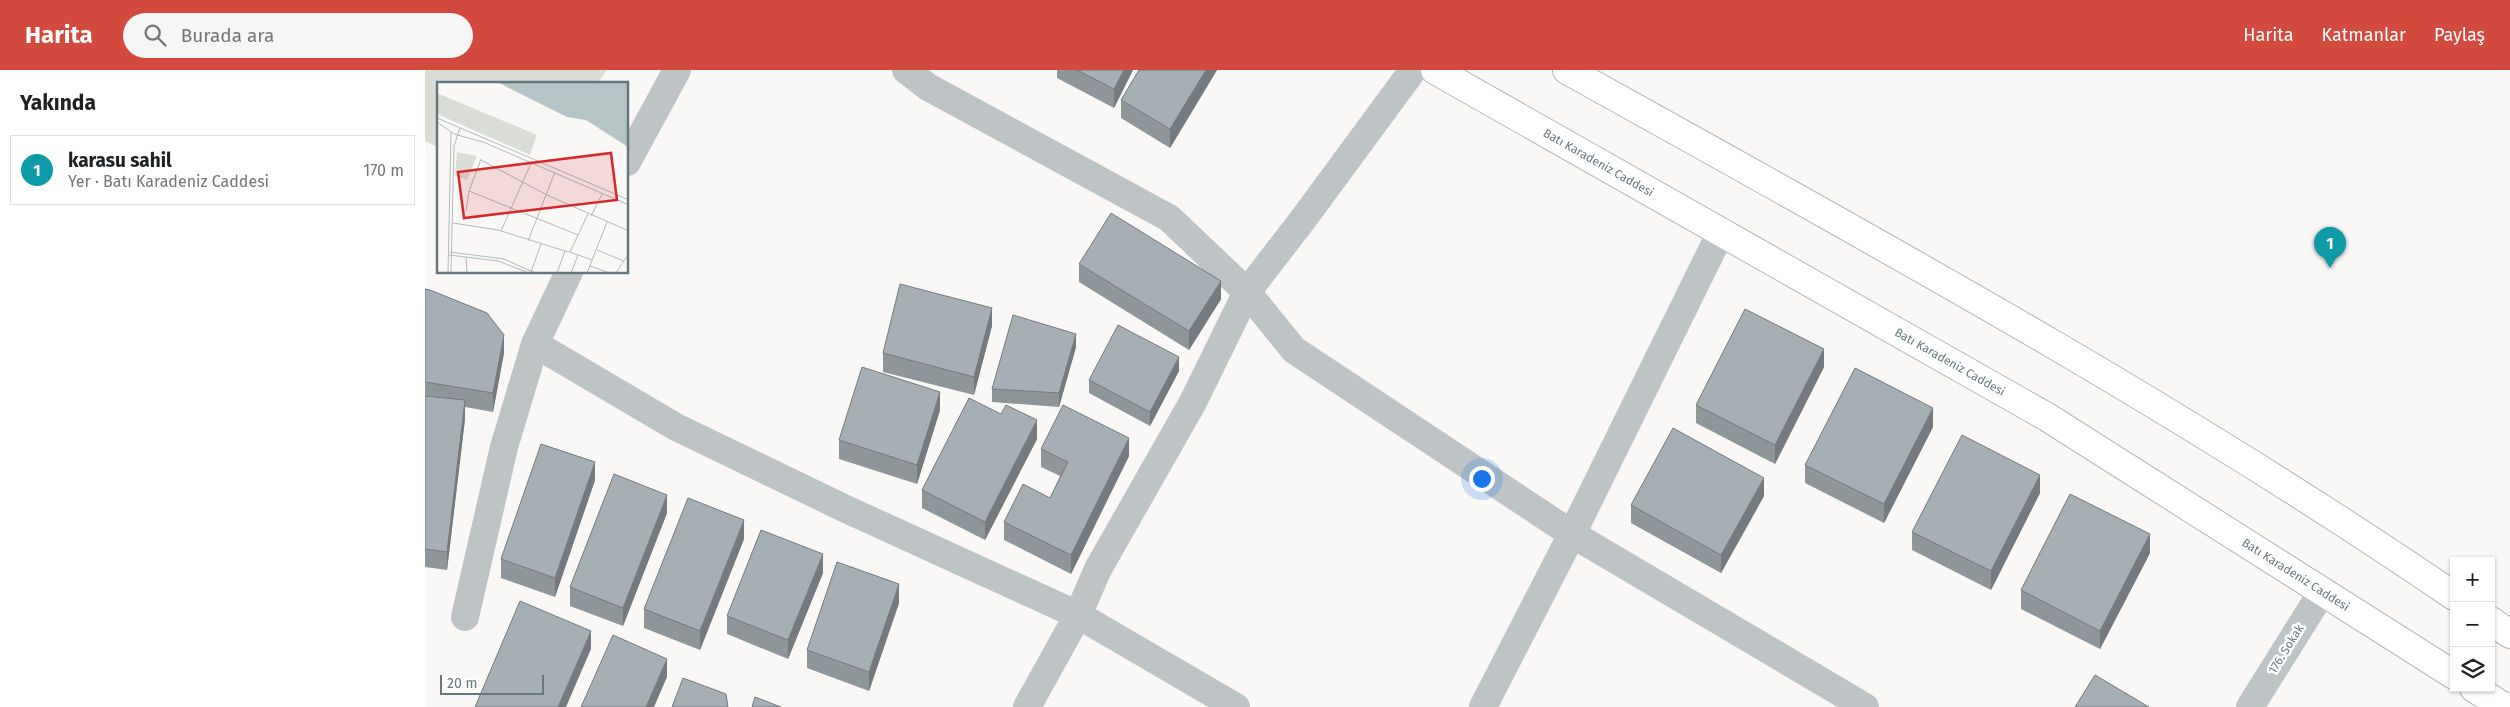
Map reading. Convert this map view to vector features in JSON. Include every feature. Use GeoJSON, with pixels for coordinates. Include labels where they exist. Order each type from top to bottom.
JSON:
{"type":"FeatureCollection","features":[{"type":"Feature","properties":{"kind":"main road","name":"Batı Karadeniz Caddesi"},"geometry":{"type":"LineString","coordinates":[[1435,70],[2047,417],[2450,672]]}},
{"type":"Feature","properties":{"kind":"main road"},"geometry":{"type":"LineString","coordinates":[[1567,70],[1986,304],[2342,520],[2450,593]]}},
{"type":"Feature","properties":{"kind":"main road"},"geometry":{"type":"LineString","coordinates":[[2495,624],[2510,634]]}},
{"type":"Feature","properties":{"kind":"main road"},"geometry":{"type":"LineString","coordinates":[[2480,692],[2504,707]]}},
{"type":"Feature","properties":{"kind":"street"},"geometry":{"type":"LineString","coordinates":[[629,158],[677,70]]}},
{"type":"Feature","properties":{"kind":"street"},"geometry":{"type":"LineString","coordinates":[[906,70],[928,87],[1169,218],[1247,292],[1293,350],[1572,534],[1865,707]]}},
{"type":"Feature","properties":{"kind":"street"},"geometry":{"type":"LineString","coordinates":[[1027,707],[1077,615],[1098,569],[1193,402],[1247,292],[1413,70]]}},
{"type":"Feature","properties":{"kind":"street"},"geometry":{"type":"LineString","coordinates":[[1483,707],[1572,534],[1721,232]]}},
{"type":"Feature","properties":{"kind":"street"},"geometry":{"type":"LineString","coordinates":[[465,617],[504,447],[535,344],[568,274]]}},
{"type":"Feature","properties":{"kind":"street"},"geometry":{"type":"LineString","coordinates":[[535,344],[676,427],[848,510],[1077,615],[1236,707]]}},
{"type":"Feature","properties":{"kind":"street","name":"176. Sokak"},"geometry":{"type":"LineString","coordinates":[[2250,707],[2323,592]]}},
{"type":"Feature","properties":{"kind":"shaded area"},"geometry":{"type":"Polygon","coordinates":[[[425,70],[607,70],[598,82],[437,82],[437,147],[425,141],[425,70]]]}},
{"type":"Feature","properties":{"kind":"building"},"geometry":{"type":"Polygon","coordinates":[[[1077,70],[1124,70],[1114,89],[1077,70]]]}},
{"type":"Feature","properties":{"kind":"building"},"geometry":{"type":"Polygon","coordinates":[[[1139,70],[1206,70],[1170,129],[1121,100],[1139,70]]]}},
{"type":"Feature","properties":{"kind":"building"},"geometry":{"type":"Polygon","coordinates":[[[1111,213],[1221,281],[1189,331],[1079,264],[1111,213]]]}},
{"type":"Feature","properties":{"kind":"building"},"geometry":{"type":"Polygon","coordinates":[[[900,284],[992,308],[974,377],[883,353],[900,284]]]}},
{"type":"Feature","properties":{"kind":"building"},"geometry":{"type":"Polygon","coordinates":[[[425,289],[487,313],[504,335],[493,393],[425,382],[425,289]]]}},
{"type":"Feature","properties":{"kind":"building"},"geometry":{"type":"Polygon","coordinates":[[[1745,309],[1824,349],[1775,445],[1696,405],[1745,309]]]}},
{"type":"Feature","properties":{"kind":"building"},"geometry":{"type":"Polygon","coordinates":[[[1013,315],[1076,334],[1059,393],[992,389],[1013,315]]]}},
{"type":"Feature","properties":{"kind":"building"},"geometry":{"type":"Polygon","coordinates":[[[1118,325],[1179,357],[1150,412],[1089,380],[1118,325]]]}},
{"type":"Feature","properties":{"kind":"building"},"geometry":{"type":"Polygon","coordinates":[[[862,367],[940,392],[917,465],[839,440],[862,367]]]}},
{"type":"Feature","properties":{"kind":"building"},"geometry":{"type":"Polygon","coordinates":[[[1855,368],[1933,408],[1884,504],[1805,465],[1855,368]]]}},
{"type":"Feature","properties":{"kind":"building"},"geometry":{"type":"Polygon","coordinates":[[[425,396],[465,400],[447,552],[425,549],[425,396]]]}},
{"type":"Feature","properties":{"kind":"building"},"geometry":{"type":"Polygon","coordinates":[[[969,398],[1001,414],[1006,405],[1037,420],[985,522],[922,490],[969,398]]]}},
{"type":"Feature","properties":{"kind":"building"},"geometry":{"type":"Polygon","coordinates":[[[1063,405],[1129,438],[1071,555],[1004,522],[1023,484],[1050,498],[1068,462],[1041,449],[1063,405]]]}},
{"type":"Feature","properties":{"kind":"building"},"geometry":{"type":"Polygon","coordinates":[[[1673,428],[1764,478],[1721,555],[1631,505],[1673,428]]]}},
{"type":"Feature","properties":{"kind":"building"},"geometry":{"type":"Polygon","coordinates":[[[1962,435],[2040,475],[1991,571],[1912,532],[1962,435]]]}},
{"type":"Feature","properties":{"kind":"building"},"geometry":{"type":"Polygon","coordinates":[[[541,444],[595,462],[555,578],[501,559],[541,444]]]}},
{"type":"Feature","properties":{"kind":"building"},"geometry":{"type":"Polygon","coordinates":[[[614,474],[667,495],[623,608],[570,587],[614,474]]]}},
{"type":"Feature","properties":{"kind":"building"},"geometry":{"type":"Polygon","coordinates":[[[2070,494],[2150,534],[2100,631],[2021,590],[2070,494]]]}},
{"type":"Feature","properties":{"kind":"building"},"geometry":{"type":"Polygon","coordinates":[[[688,498],[744,520],[700,631],[644,609],[688,498]]]}},
{"type":"Feature","properties":{"kind":"building"},"geometry":{"type":"Polygon","coordinates":[[[761,530],[823,554],[788,640],[727,616],[761,530]]]}},
{"type":"Feature","properties":{"kind":"building"},"geometry":{"type":"Polygon","coordinates":[[[837,562],[899,584],[869,672],[807,650],[837,562]]]}},
{"type":"Feature","properties":{"kind":"building"},"geometry":{"type":"Polygon","coordinates":[[[520,601],[591,631],[558,707],[475,707],[520,601]]]}},
{"type":"Feature","properties":{"kind":"building"},"geometry":{"type":"Polygon","coordinates":[[[613,635],[667,659],[646,707],[581,707],[613,635]]]}},
{"type":"Feature","properties":{"kind":"building"},"geometry":{"type":"Polygon","coordinates":[[[2095,675],[2149,707],[2075,707],[2095,675]]]}},
{"type":"Feature","properties":{"kind":"building"},"geometry":{"type":"Polygon","coordinates":[[[683,678],[726,694],[728,707],[672,707],[683,678]]]}},
{"type":"Feature","properties":{"kind":"building"},"geometry":{"type":"Polygon","coordinates":[[[755,697],[781,707],[752,707],[755,697]]]}},
{"type":"Feature","properties":{"kind":"place","name":"karasu sahil"},"geometry":{"type":"Point","coordinates":[2330,268]}}]}
